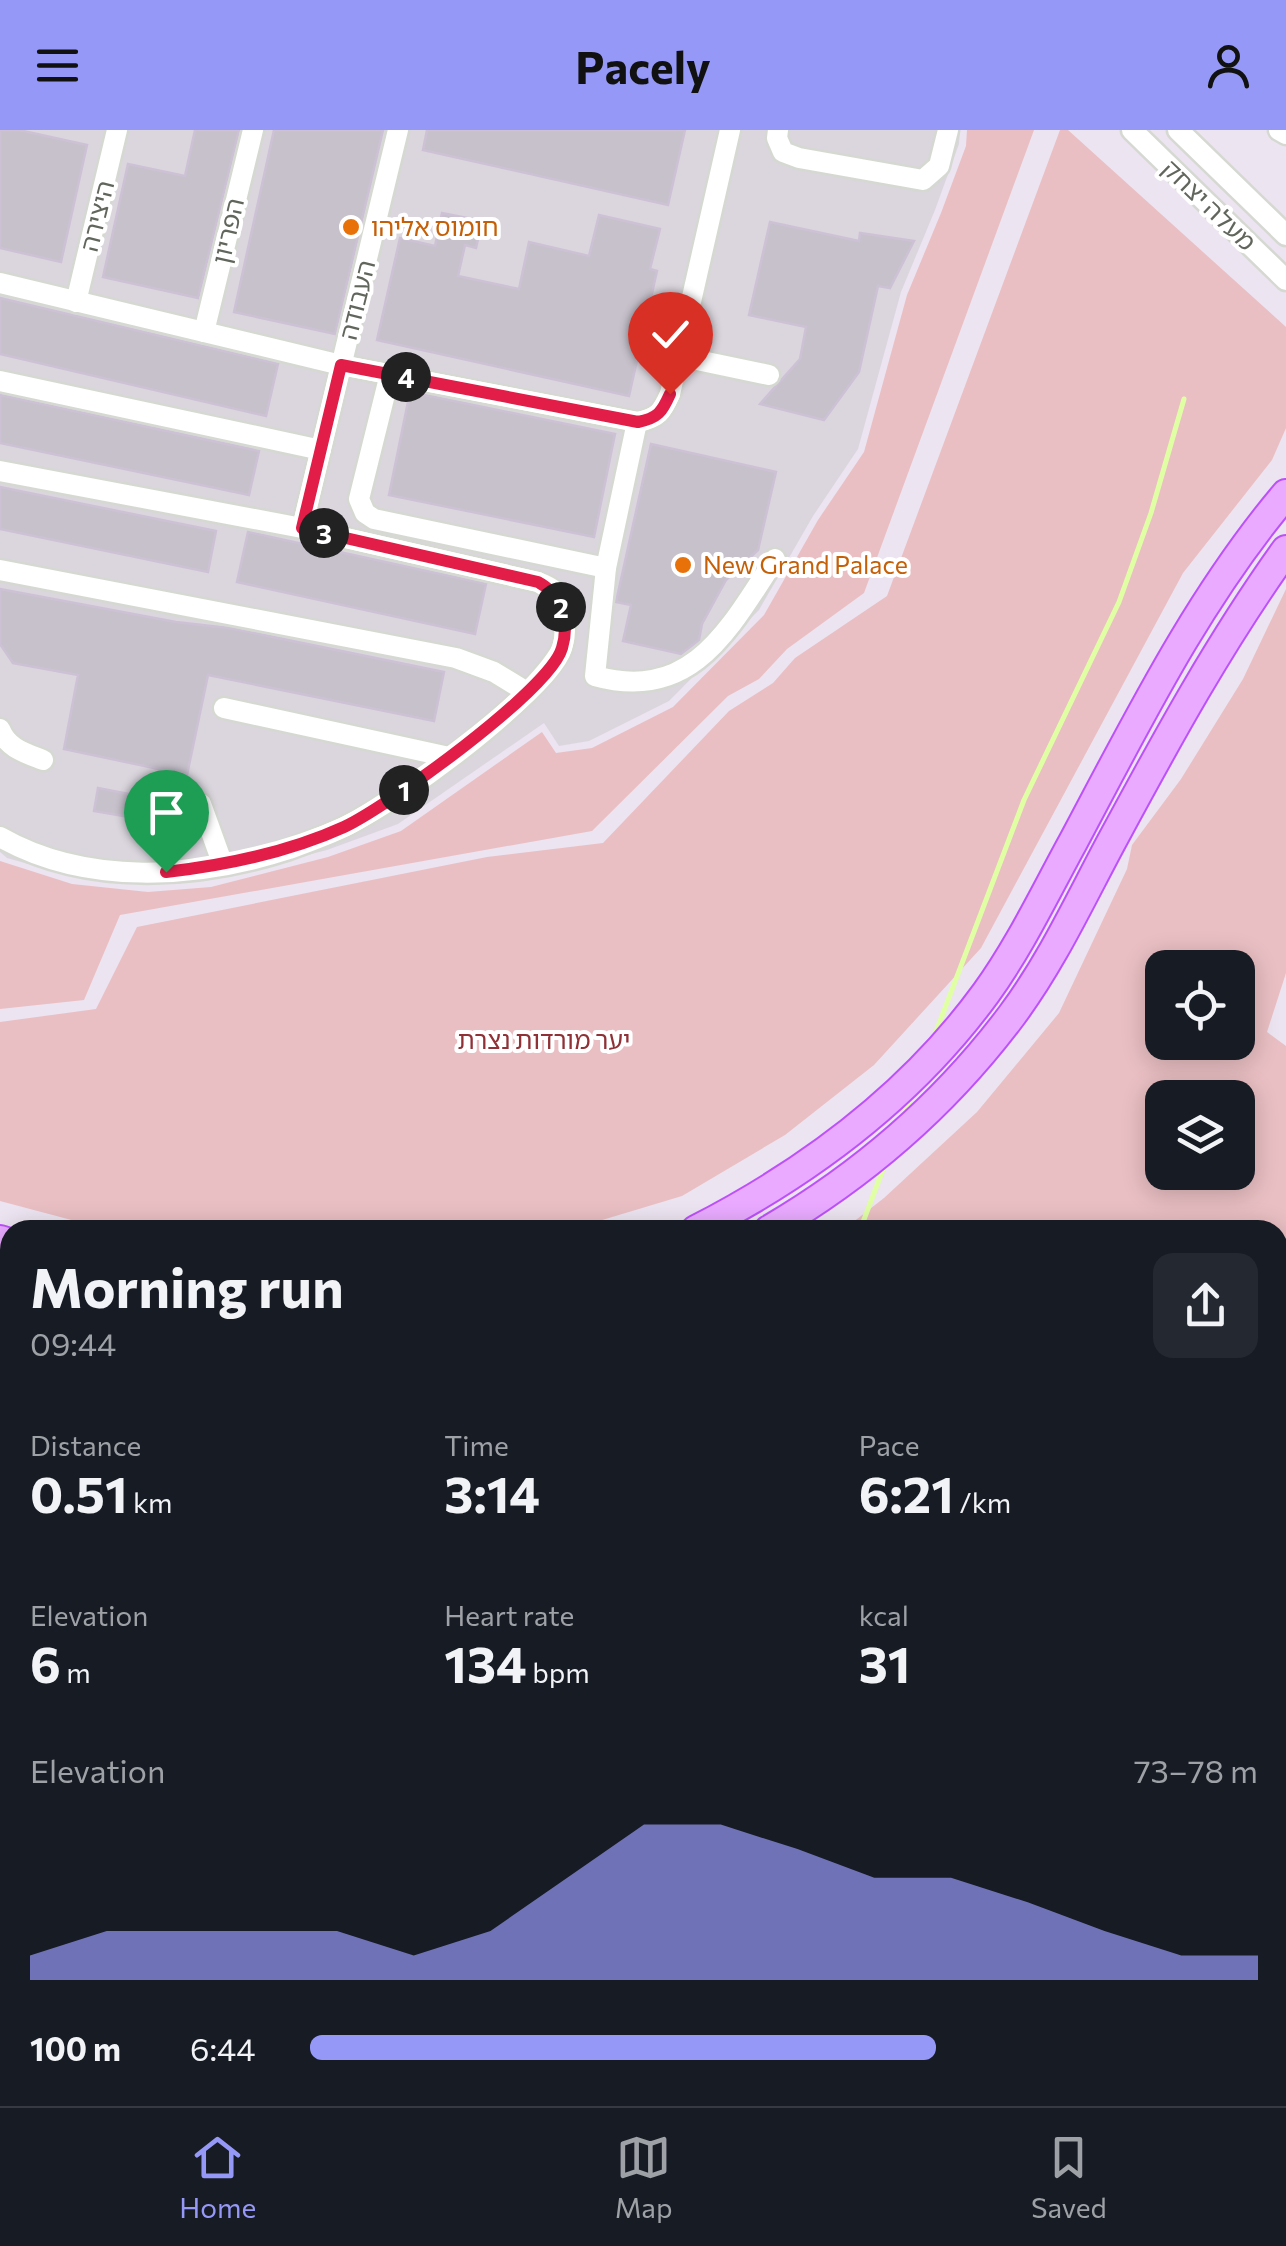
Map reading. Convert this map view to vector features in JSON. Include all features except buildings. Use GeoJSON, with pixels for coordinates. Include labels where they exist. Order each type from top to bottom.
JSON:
{"type":"FeatureCollection","features":[{"type":"Feature","properties":{"kind":"main road"},"geometry":{"type":"LineString","coordinates":[[714,1220],[775,1187],[856,1129],[921,1069],[965,1020],[1016,946],[1191,628],[1286,494]]}},
{"type":"Feature","properties":{"kind":"main road"},"geometry":{"type":"LineString","coordinates":[[785,1220],[822,1197],[901,1136],[945,1093],[1002,1027],[1062,935],[1208,664],[1286,550]]}},
{"type":"Feature","properties":{"kind":"street","name":"היצירה"},"geometry":{"type":"LineString","coordinates":[[76,302],[118,130]]}},
{"type":"Feature","properties":{"kind":"street","name":"הפריון"},"geometry":{"type":"LineString","coordinates":[[204,332],[252,130]]}},
{"type":"Feature","properties":{"kind":"street","name":"העבודה"},"geometry":{"type":"LineString","coordinates":[[302,528],[398,130]]}},
{"type":"Feature","properties":{"kind":"street"},"geometry":{"type":"LineString","coordinates":[[0,283],[341,365],[638,422],[662,412],[730,130]]}},
{"type":"Feature","properties":{"kind":"street"},"geometry":{"type":"LineString","coordinates":[[778,130],[782,152],[799,158],[922,180],[939,166],[948,130]]}},
{"type":"Feature","properties":{"kind":"street","name":"מעלה יצחק"},"geometry":{"type":"LineString","coordinates":[[1132,130],[1286,280]]}},
{"type":"Feature","properties":{"kind":"street","name":"מעלה יצחק"},"geometry":{"type":"LineString","coordinates":[[1178,130],[1286,235]]}},
{"type":"Feature","properties":{"kind":"street"},"geometry":{"type":"LineString","coordinates":[[1279,130],[1286,134]]}},
{"type":"Feature","properties":{"kind":"street"},"geometry":{"type":"LineString","coordinates":[[678,356],[769,375]]}},
{"type":"Feature","properties":{"kind":"street"},"geometry":{"type":"LineString","coordinates":[[390,374],[359,500],[365,512],[374,519],[606,568]]}},
{"type":"Feature","properties":{"kind":"street"},"geometry":{"type":"LineString","coordinates":[[0,381],[321,450]]}},
{"type":"Feature","properties":{"kind":"street"},"geometry":{"type":"LineString","coordinates":[[638,422],[606,568],[595,676],[620,683],[669,677],[697,664],[746,604],[775,559]]}},
{"type":"Feature","properties":{"kind":"street"},"geometry":{"type":"LineString","coordinates":[[0,471],[302,528],[538,582],[552,589],[562,607],[564,629],[562,651],[527,692],[448,757],[397,796],[346,826],[288,849],[166,872],[107,870],[56,863],[0,837]]}},
{"type":"Feature","properties":{"kind":"street"},"geometry":{"type":"LineString","coordinates":[[0,570],[456,658],[494,672],[527,692]]}},
{"type":"Feature","properties":{"kind":"street"},"geometry":{"type":"LineString","coordinates":[[224,708],[448,757]]}},
{"type":"Feature","properties":{"kind":"street"},"geometry":{"type":"LineString","coordinates":[[0,729],[3,738],[18,750],[43,760]]}},
{"type":"Feature","properties":{"kind":"street"},"geometry":{"type":"LineString","coordinates":[[153,803],[201,804],[223,864]]}},
{"type":"Feature","properties":{"kind":"shaded area"},"geometry":{"type":"Polygon","coordinates":[[[0,130],[960,130],[959,144],[935,210],[901,292],[858,449],[813,516],[759,610],[669,701],[589,741],[559,746],[544,723],[398,824],[327,850],[210,880],[149,885],[74,877],[7,858],[0,852],[0,130]]]}},
{"type":"Feature","properties":{"kind":"green space"},"geometry":{"type":"Polygon","coordinates":[[[967,130],[1034,130],[864,593],[787,649],[759,679],[728,696],[592,831],[120,915],[84,1000],[0,1009],[0,861],[72,884],[148,892],[211,887],[328,857],[401,831],[542,732],[556,753],[592,748],[673,707],[764,615],[818,520],[864,452],[907,295],[966,146],[967,130]]]}},
{"type":"Feature","properties":{"kind":"green space","name":"יער מורדות נצרת"},"geometry":{"type":"Polygon","coordinates":[[[1060,130],[1068,130],[1286,327],[1286,428],[1272,460],[1183,573],[981,948],[874,1065],[785,1135],[682,1196],[602,1220],[71,1220],[0,1201],[0,1022],[96,1009],[137,927],[487,857],[603,843],[729,711],[773,683],[795,658],[887,596],[1060,130]]]}},
{"type":"Feature","properties":{"kind":"green space"},"geometry":{"type":"Polygon","coordinates":[[[1286,589],[1286,973],[1267,1032],[1286,1046],[1286,1220],[856,1220],[977,1112],[1059,1013],[1127,869],[1132,845],[1181,779],[1243,679],[1286,589]]]}},
{"type":"Feature","properties":{"kind":"waterway"},"geometry":{"type":"LineString","coordinates":[[934,1037],[1024,800],[1119,602],[1151,513],[1184,399]]}},
{"type":"Feature","properties":{"kind":"waterway"},"geometry":{"type":"LineString","coordinates":[[903,1117],[912,1094]]}},
{"type":"Feature","properties":{"kind":"waterway"},"geometry":{"type":"LineString","coordinates":[[864,1220],[885,1164]]}},
{"type":"Feature","properties":{"kind":"place","name":"חומוס אליהו"},"geometry":{"type":"Point","coordinates":[351,227]}},
{"type":"Feature","properties":{"kind":"place","name":"New Grand Palace"},"geometry":{"type":"Point","coordinates":[683,565]}},
{"type":"Feature","properties":{"kind":"route"},"geometry":{"type":"LineString","coordinates":[[166,872],[216,866],[288,849],[346,826],[397,796],[462,747],[527,692],[562,651],[562,607],[552,589],[538,582],[302,528],[341,365],[638,422],[662,412],[670,394]]}}]}
